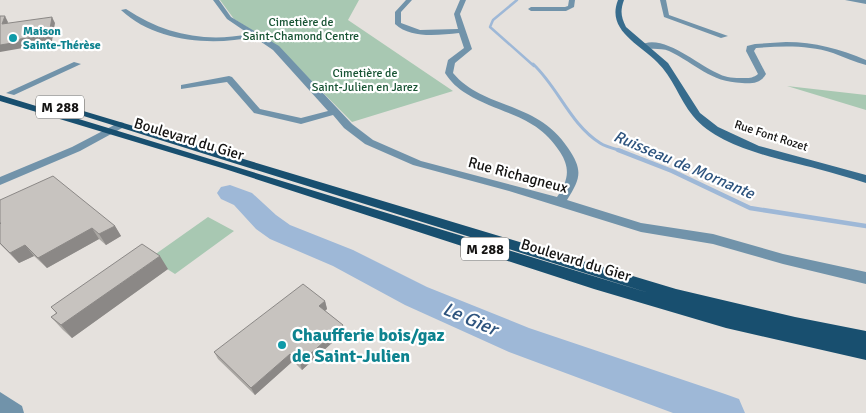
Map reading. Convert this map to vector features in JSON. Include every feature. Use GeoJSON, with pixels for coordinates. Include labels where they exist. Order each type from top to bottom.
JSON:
{"type":"FeatureCollection","features":[{"type":"Feature","properties":{"kind":"main road","name":"Rue Font Rozet"},"geometry":{"type":"LineString","coordinates":[[621,0],[618,5],[620,23],[631,37],[663,63],[697,115],[718,130],[759,148],[866,179]]}},
{"type":"Feature","properties":{"kind":"main road","name":"M 288"},"geometry":{"type":"LineString","coordinates":[[0,90],[114,128]]}},
{"type":"Feature","properties":{"kind":"main road","name":"M 288"},"geometry":{"type":"LineString","coordinates":[[0,98],[114,128]]}},
{"type":"Feature","properties":{"kind":"main road","name":"Boulevard du Gier"},"geometry":{"type":"LineString","coordinates":[[114,128],[676,295],[794,324],[866,338]]}},
{"type":"Feature","properties":{"kind":"main road","name":"Boulevard du Gier"},"geometry":{"type":"LineString","coordinates":[[114,128],[613,288],[726,321],[866,352]]}},
{"type":"Feature","properties":{"kind":"street","name":"Rue Richagneux"},"geometry":{"type":"LineString","coordinates":[[216,0],[225,14],[276,48],[348,126],[369,142],[418,164],[560,202],[658,231],[713,239],[783,259],[866,278]]}},
{"type":"Feature","properties":{"kind":"street"},"geometry":{"type":"LineString","coordinates":[[409,0],[398,12],[398,24],[403,28],[420,32],[462,31]]}},
{"type":"Feature","properties":{"kind":"street"},"geometry":{"type":"LineString","coordinates":[[463,0],[457,14],[468,49],[451,62],[448,67],[451,78],[463,88],[528,115],[550,130],[565,149],[572,165],[573,178],[560,202]]}},
{"type":"Feature","properties":{"kind":"street"},"geometry":{"type":"LineString","coordinates":[[532,9],[566,9],[571,6],[572,0]]}},
{"type":"Feature","properties":{"kind":"street"},"geometry":{"type":"LineString","coordinates":[[663,0],[666,16],[724,36]]}},
{"type":"Feature","properties":{"kind":"street"},"geometry":{"type":"LineString","coordinates":[[848,0],[866,2]]}},
{"type":"Feature","properties":{"kind":"street"},"geometry":{"type":"LineString","coordinates":[[124,10],[151,26],[197,40],[222,42],[255,35]]}},
{"type":"Feature","properties":{"kind":"street"},"geometry":{"type":"LineString","coordinates":[[643,46],[662,47],[672,50],[709,74],[738,81],[755,80],[762,74],[750,51],[750,48],[755,46],[815,44],[831,48],[866,63]]}},
{"type":"Feature","properties":{"kind":"street"},"geometry":{"type":"LineString","coordinates":[[12,93],[77,64]]}},
{"type":"Feature","properties":{"kind":"street"},"geometry":{"type":"LineString","coordinates":[[184,87],[218,79],[229,79],[257,111],[301,121],[334,112]]}},
{"type":"Feature","properties":{"kind":"street"},"geometry":{"type":"LineString","coordinates":[[0,181],[76,149],[114,128]]}},
{"type":"Feature","properties":{"kind":"street"},"geometry":{"type":"LineString","coordinates":[[0,401],[14,413]]}},
{"type":"Feature","properties":{"kind":"green space"},"geometry":{"type":"Polygon","coordinates":[[[220,0],[359,0],[348,20],[453,91],[352,122],[277,46],[234,19],[220,0]]]}},
{"type":"Feature","properties":{"kind":"green space"},"geometry":{"type":"Polygon","coordinates":[[[787,86],[866,95],[866,110],[787,86]]]}},
{"type":"Feature","properties":{"kind":"green space"},"geometry":{"type":"Polygon","coordinates":[[[208,217],[234,231],[175,274],[150,258],[208,217]]]}},
{"type":"Feature","properties":{"kind":"building"},"geometry":{"type":"Polygon","coordinates":[[[0,16],[5,16],[2,24],[52,17],[49,35],[20,39],[19,42],[0,45],[0,16]]]}},
{"type":"Feature","properties":{"kind":"building"},"geometry":{"type":"Polygon","coordinates":[[[53,176],[115,226],[99,234],[92,228],[38,258],[25,245],[10,253],[0,243],[0,200],[53,176]]]}},
{"type":"Feature","properties":{"kind":"building"},"geometry":{"type":"Polygon","coordinates":[[[142,244],[160,256],[61,325],[51,317],[57,313],[51,307],[142,244]]]}},
{"type":"Feature","properties":{"kind":"building","name":"Chaufferie bois/gaz de Saint-Julien"},"geometry":{"type":"Polygon","coordinates":[[[303,284],[325,301],[319,306],[343,325],[300,363],[290,354],[251,388],[214,352],[303,284]]]}},
{"type":"Feature","properties":{"kind":"waterway","name":"Ruisseau de Mornante"},"geometry":{"type":"LineString","coordinates":[[517,0],[493,20],[490,27],[534,66]]}},
{"type":"Feature","properties":{"kind":"waterway","name":"Ruisseau de Mornante"},"geometry":{"type":"LineString","coordinates":[[533,64],[550,83],[580,126],[602,144],[622,151]]}},
{"type":"Feature","properties":{"kind":"waterway","name":"Ruisseau de Mornante"},"geometry":{"type":"LineString","coordinates":[[618,150],[672,171],[750,208],[866,226]]}},
{"type":"Feature","properties":{"kind":"waterway","name":"Le Gier"},"geometry":{"type":"LineString","coordinates":[[230,193],[243,199],[266,222],[280,232],[343,258],[416,296],[521,341],[725,413]]}},
{"type":"Feature","properties":{"kind":"place","name":"Maison Sainte-Thérèse"},"geometry":{"type":"Point","coordinates":[13,38]}},
{"type":"Feature","properties":{"kind":"place","name":"Chaufferie bois/gaz de Saint-Julien"},"geometry":{"type":"Point","coordinates":[282,345]}},
{"type":"Feature","properties":{"kind":"park label","name":"Cimetière de Saint-Chamond Centre"},"geometry":{"type":"Point","coordinates":[301,29]}},
{"type":"Feature","properties":{"kind":"park label","name":"Cimetière de Saint-Julien en Jarez"},"geometry":{"type":"Point","coordinates":[365,80]}}]}
